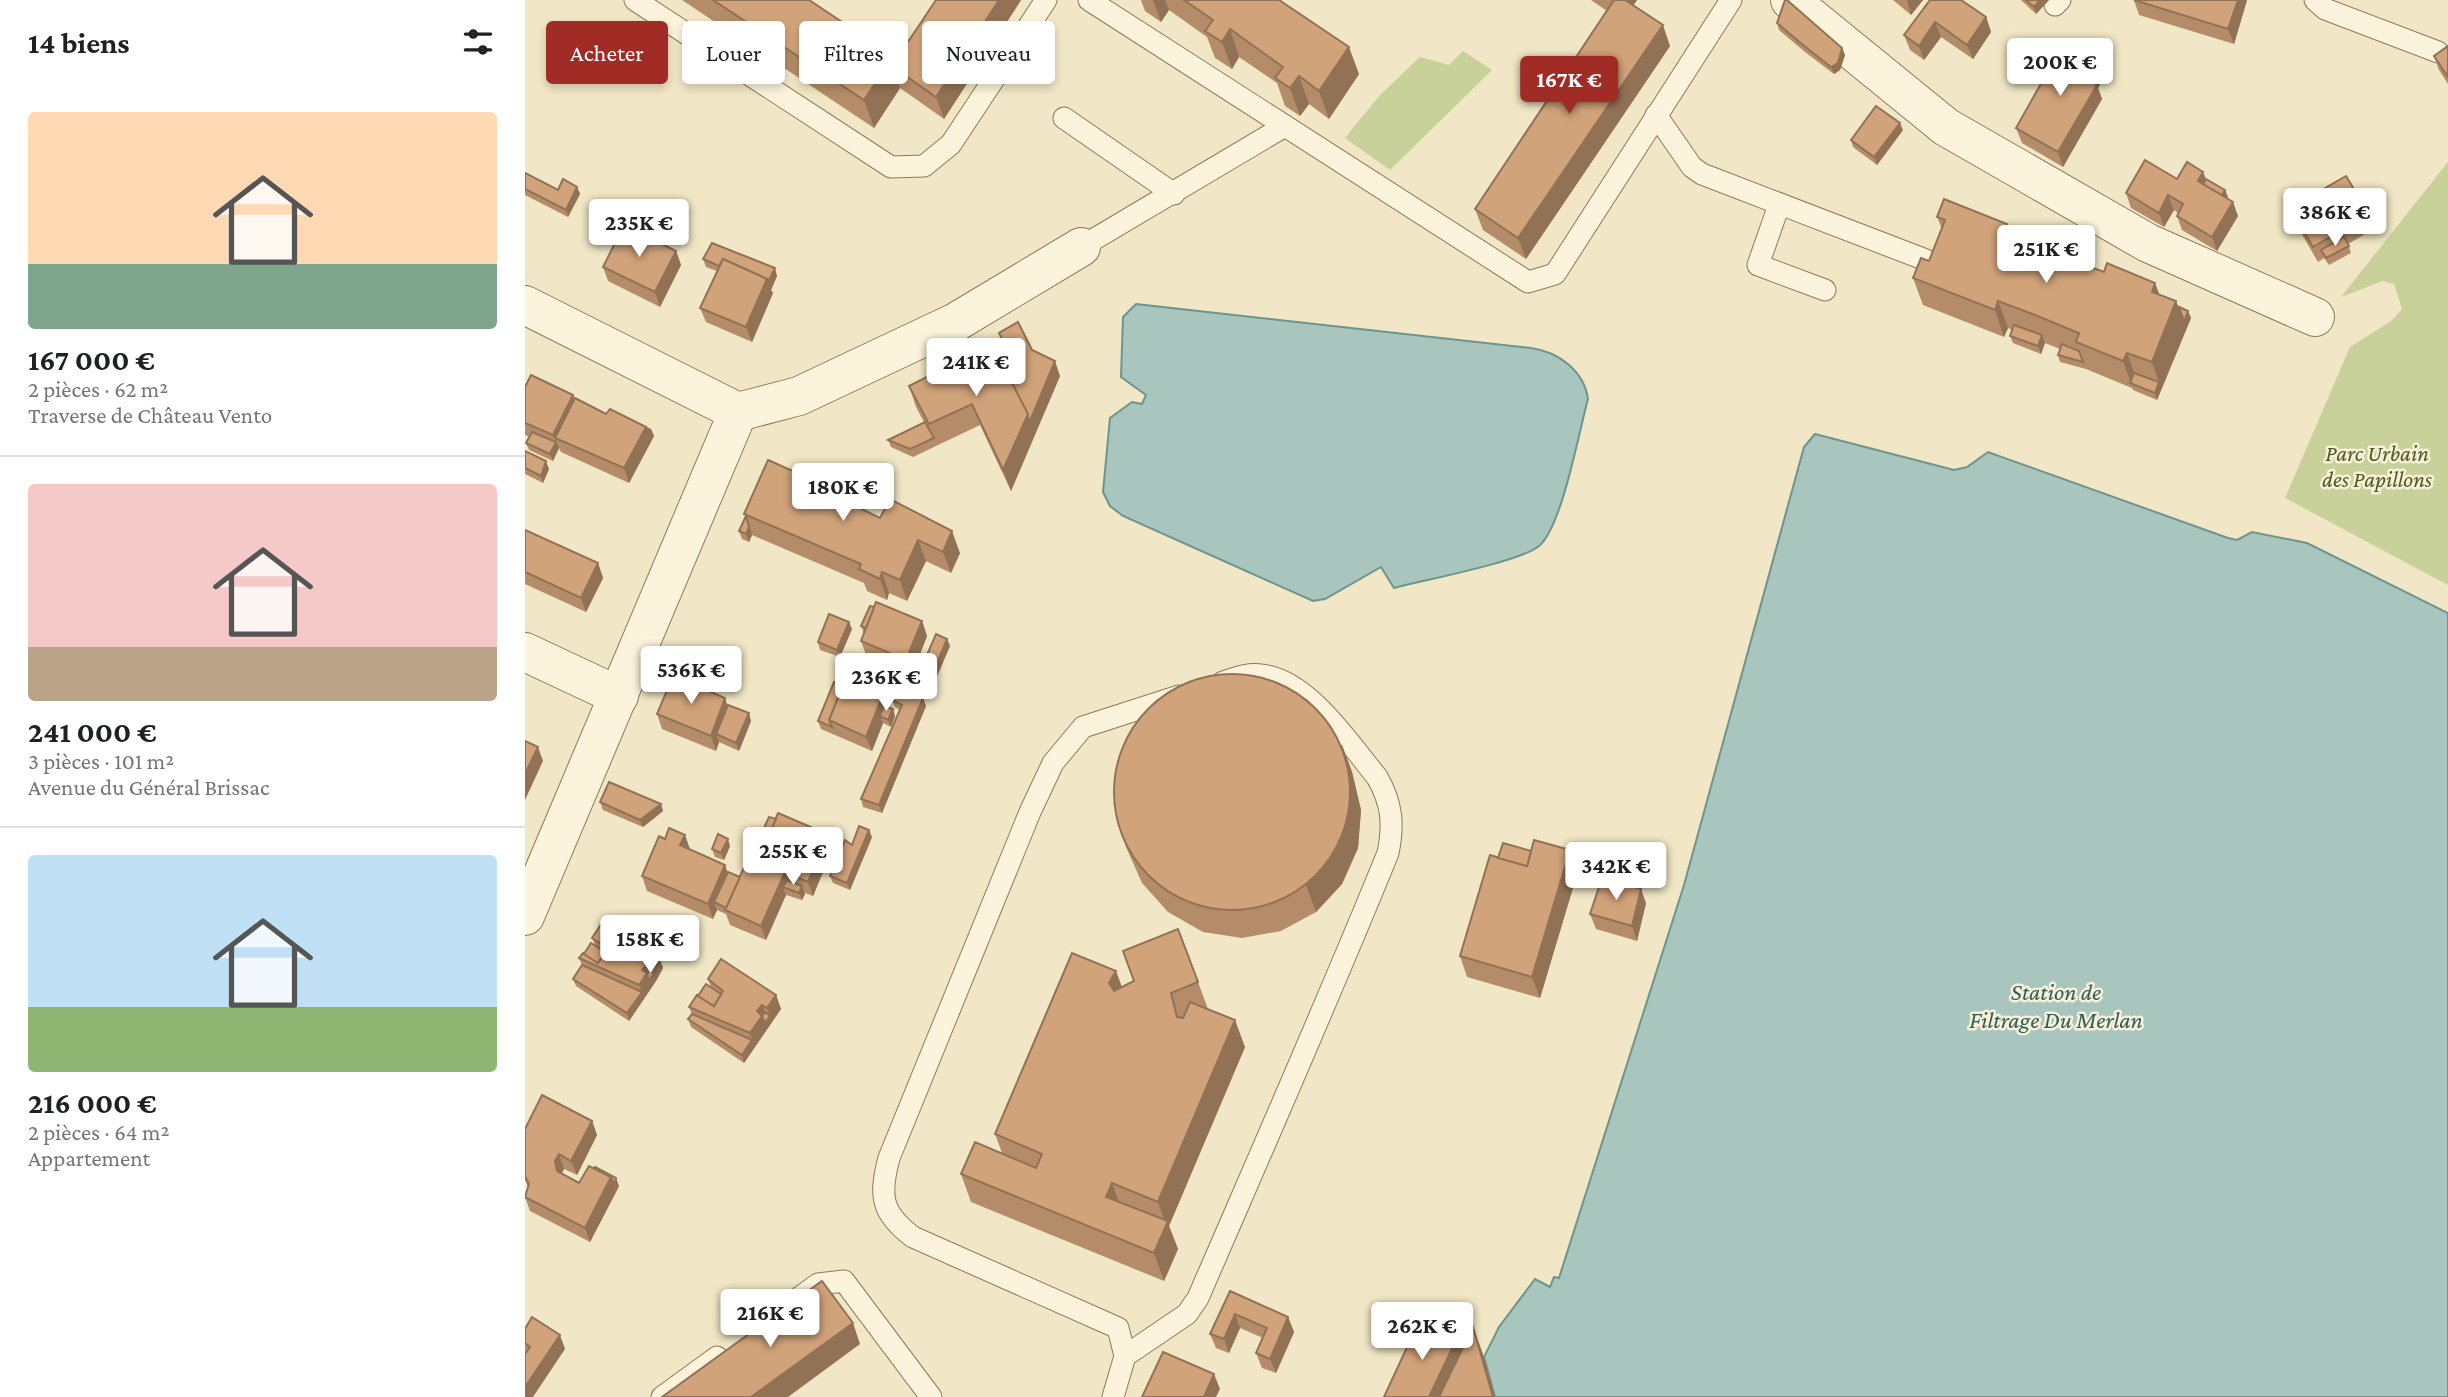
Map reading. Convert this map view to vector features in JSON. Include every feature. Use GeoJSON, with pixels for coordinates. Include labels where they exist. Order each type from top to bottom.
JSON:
{"type":"FeatureCollection","features":[{"type":"Feature","properties":{"kind":"street"},"geometry":{"type":"LineString","coordinates":[[1790,0],[1946,127],[2148,243],[2315,317]]}},
{"type":"Feature","properties":{"kind":"street"},"geometry":{"type":"LineString","coordinates":[[525,305],[738,412],[799,396],[956,322],[1081,247]]}},
{"type":"Feature","properties":{"kind":"street"},"geometry":{"type":"LineString","coordinates":[[525,916],[738,412]]}},
{"type":"Feature","properties":{"kind":"street"},"geometry":{"type":"LineString","coordinates":[[525,652],[619,696]]}},
{"type":"Feature","properties":{"kind":"lane"},"geometry":{"type":"LineString","coordinates":[[635,0],[891,167],[924,166],[951,144],[1046,0]]}},
{"type":"Feature","properties":{"kind":"lane"},"geometry":{"type":"LineString","coordinates":[[1089,0],[1528,282],[1555,274],[1731,0]]}},
{"type":"Feature","properties":{"kind":"lane"},"geometry":{"type":"LineString","coordinates":[[2315,0],[2326,9],[2438,52]]}},
{"type":"Feature","properties":{"kind":"lane"},"geometry":{"type":"LineString","coordinates":[[1656,115],[1692,167],[1702,174],[1926,260]]}},
{"type":"Feature","properties":{"kind":"lane"},"geometry":{"type":"LineString","coordinates":[[1064,118],[1174,194]]}},
{"type":"Feature","properties":{"kind":"lane"},"geometry":{"type":"LineString","coordinates":[[1081,247],[1285,126]]}},
{"type":"Feature","properties":{"kind":"lane"},"geometry":{"type":"LineString","coordinates":[[1779,205],[1758,265],[1825,290]]}},
{"type":"Feature","properties":{"kind":"lane"},"geometry":{"type":"LineString","coordinates":[[1113,1397],[1125,1356],[1118,1328],[913,1237],[895,1223],[885,1206],[883,1182],[889,1158],[1016,846],[1053,763],[1083,727],[1244,675],[1260,674],[1279,678],[1304,693],[1377,777],[1387,793],[1393,832],[1388,853],[1318,1025],[1294,1074],[1198,1298],[1187,1314],[1125,1356]]}},
{"type":"Feature","properties":{"kind":"lane"},"geometry":{"type":"LineString","coordinates":[[785,1308],[818,1284],[844,1281],[931,1397]]}},
{"type":"Feature","properties":{"kind":"lane"},"geometry":{"type":"LineString","coordinates":[[662,1397],[729,1349]]}},
{"type":"Feature","properties":{"kind":"green space"},"geometry":{"type":"Polygon","coordinates":[[[1463,51],[1492,70],[1390,170],[1345,138],[1380,95],[1420,57],[1449,65],[1463,51]]]}},
{"type":"Feature","properties":{"kind":"green space","name":"Parc Urbain des Papillons"},"geometry":{"type":"Polygon","coordinates":[[[2448,162],[2448,585],[2285,498],[2350,347],[2391,321],[2402,309],[2394,284],[2383,281],[2341,297],[2448,162]]]}},
{"type":"Feature","properties":{"kind":"water"},"geometry":{"type":"Polygon","coordinates":[[[1136,304],[1531,348],[1551,354],[1569,364],[1586,389],[1588,399],[1562,500],[1547,536],[1539,546],[1513,558],[1394,588],[1381,567],[1325,599],[1313,601],[1123,516],[1110,506],[1103,492],[1110,418],[1132,402],[1142,404],[1146,395],[1121,377],[1123,317],[1136,304]]]}},
{"type":"Feature","properties":{"kind":"water","name":"Station de Filtrage Du Merlan"},"geometry":{"type":"Polygon","coordinates":[[[1815,434],[1954,470],[1967,467],[1988,452],[2228,538],[2237,540],[2252,532],[2307,543],[2448,613],[2448,1397],[1495,1397],[1484,1357],[1499,1327],[1535,1279],[1550,1287],[1554,1277],[1559,1278],[1684,885],[1804,447],[1815,434]]]}},
{"type":"Feature","properties":{"kind":"building"},"geometry":{"type":"Polygon","coordinates":[[[713,0],[809,0],[840,21],[799,21],[799,57],[785,48],[785,21],[745,21],[713,0]]]}},
{"type":"Feature","properties":{"kind":"building"},"geometry":{"type":"Polygon","coordinates":[[[936,0],[999,0],[985,21],[922,21],[936,0]]]}},
{"type":"Feature","properties":{"kind":"building"},"geometry":{"type":"Polygon","coordinates":[[[1184,0],[1279,0],[1349,47],[1319,91],[1299,76],[1290,88],[1275,78],[1283,67],[1230,29],[1222,42],[1205,31],[1213,20],[1184,0]]]}},
{"type":"Feature","properties":{"kind":"building"},"geometry":{"type":"Polygon","coordinates":[[[1614,0],[1625,0],[1663,25],[1518,238],[1475,209],[1614,0]]]}},
{"type":"Feature","properties":{"kind":"building"},"geometry":{"type":"Polygon","coordinates":[[[1785,0],[1842,48],[1838,63],[1831,67],[1777,23],[1785,0]]]}},
{"type":"Feature","properties":{"kind":"building"},"geometry":{"type":"Polygon","coordinates":[[[1930,0],[1961,0],[1986,17],[1967,45],[1935,22],[1919,46],[1904,35],[1930,0]]]}},
{"type":"Feature","properties":{"kind":"building"},"geometry":{"type":"Polygon","coordinates":[[[2026,0],[2040,0],[2034,7],[2026,0]]]}},
{"type":"Feature","properties":{"kind":"building"},"geometry":{"type":"Polygon","coordinates":[[[2134,0],[2238,0],[2228,29],[2134,0]]]}},
{"type":"Feature","properties":{"kind":"building"},"geometry":{"type":"Polygon","coordinates":[[[922,21],[922,84],[944,84],[936,97],[908,77],[908,42],[922,21]]]}},
{"type":"Feature","properties":{"kind":"building"},"geometry":{"type":"Polygon","coordinates":[[[2065,41],[2100,61],[2089,80],[2097,85],[2058,152],[2016,128],[2065,41]]]}},
{"type":"Feature","properties":{"kind":"building"},"geometry":{"type":"Polygon","coordinates":[[[2448,46],[2448,77],[2434,56],[2448,46]]]}},
{"type":"Feature","properties":{"kind":"building"},"geometry":{"type":"Polygon","coordinates":[[[840,84],[875,84],[864,100],[840,84]]]}},
{"type":"Feature","properties":{"kind":"building"},"geometry":{"type":"Polygon","coordinates":[[[1876,106],[1900,123],[1874,157],[1851,140],[1876,106]]]}},
{"type":"Feature","properties":{"kind":"building"},"geometry":{"type":"Polygon","coordinates":[[[2145,160],[2177,179],[2187,162],[2203,172],[2198,181],[2233,202],[2212,237],[2177,216],[2183,204],[2168,195],[2159,213],[2126,193],[2145,160]]]}},
{"type":"Feature","properties":{"kind":"building"},"geometry":{"type":"Polygon","coordinates":[[[525,173],[558,190],[563,179],[577,187],[566,210],[525,189],[525,173]]]}},
{"type":"Feature","properties":{"kind":"building"},"geometry":{"type":"Polygon","coordinates":[[[2346,176],[2369,214],[2313,247],[2288,205],[2346,176]]]}},
{"type":"Feature","properties":{"kind":"building"},"geometry":{"type":"Polygon","coordinates":[[[2206,179],[2225,190],[2222,195],[2203,184],[2206,179]]]}},
{"type":"Feature","properties":{"kind":"building"},"geometry":{"type":"Polygon","coordinates":[[[1944,199],[2007,224],[2004,232],[2056,254],[2104,272],[2107,263],[2155,283],[2152,292],[2176,301],[2152,362],[2127,353],[2123,361],[2076,342],[2079,333],[2035,315],[1998,301],[1995,310],[1913,278],[1921,258],[1929,261],[1945,220],[1937,217],[1944,199]]]}},
{"type":"Feature","properties":{"kind":"building"},"geometry":{"type":"Polygon","coordinates":[[[624,225],[676,251],[655,292],[603,267],[624,225]]]}},
{"type":"Feature","properties":{"kind":"building"},"geometry":{"type":"Polygon","coordinates":[[[2344,237],[2349,246],[2326,258],[2321,250],[2344,237]]]}},
{"type":"Feature","properties":{"kind":"building"},"geometry":{"type":"Polygon","coordinates":[[[712,243],[775,268],[768,282],[767,279],[723,259],[719,266],[703,259],[712,243]]]}},
{"type":"Feature","properties":{"kind":"building"},"geometry":{"type":"Polygon","coordinates":[[[723,259],[767,279],[746,327],[700,308],[723,259]]]}},
{"type":"Feature","properties":{"kind":"building"},"geometry":{"type":"Polygon","coordinates":[[[2179,307],[2188,311],[2184,321],[2179,307]]]}},
{"type":"Feature","properties":{"kind":"building"},"geometry":{"type":"Polygon","coordinates":[[[1018,322],[1032,350],[1055,361],[1030,421],[995,350],[1005,345],[999,333],[1018,322]]]}},
{"type":"Feature","properties":{"kind":"building"},"geometry":{"type":"Polygon","coordinates":[[[2014,325],[2042,335],[2038,346],[2010,336],[2014,325]]]}},
{"type":"Feature","properties":{"kind":"building"},"geometry":{"type":"Polygon","coordinates":[[[992,344],[1028,414],[1003,470],[972,404],[929,424],[909,386],[992,344]]]}},
{"type":"Feature","properties":{"kind":"building"},"geometry":{"type":"Polygon","coordinates":[[[2062,344],[2079,351],[2083,362],[2058,355],[2062,344]]]}},
{"type":"Feature","properties":{"kind":"building"},"geometry":{"type":"Polygon","coordinates":[[[2134,373],[2159,382],[2155,393],[2130,383],[2134,373]]]}},
{"type":"Feature","properties":{"kind":"building"},"geometry":{"type":"Polygon","coordinates":[[[531,375],[573,395],[553,435],[525,423],[525,387],[531,375]]]}},
{"type":"Feature","properties":{"kind":"building"},"geometry":{"type":"Polygon","coordinates":[[[575,398],[606,414],[610,409],[646,427],[624,468],[555,438],[575,398]]]}},
{"type":"Feature","properties":{"kind":"building"},"geometry":{"type":"Polygon","coordinates":[[[925,422],[934,438],[910,449],[888,440],[925,422]]]}},
{"type":"Feature","properties":{"kind":"building"},"geometry":{"type":"Polygon","coordinates":[[[532,432],[556,442],[550,454],[526,443],[532,432]]]}},
{"type":"Feature","properties":{"kind":"building"},"geometry":{"type":"Polygon","coordinates":[[[525,451],[546,461],[541,476],[525,468],[525,451]]]}},
{"type":"Feature","properties":{"kind":"building"},"geometry":{"type":"Polygon","coordinates":[[[768,460],[813,480],[811,484],[880,518],[890,499],[952,531],[943,552],[918,540],[900,580],[882,572],[880,579],[859,569],[861,564],[744,514],[768,460]]]}},
{"type":"Feature","properties":{"kind":"building"},"geometry":{"type":"Polygon","coordinates":[[[746,516],[749,527],[746,534],[739,531],[746,516]]]}},
{"type":"Feature","properties":{"kind":"building"},"geometry":{"type":"Polygon","coordinates":[[[525,530],[598,563],[581,598],[525,572],[525,530]]]}},
{"type":"Feature","properties":{"kind":"building"},"geometry":{"type":"Polygon","coordinates":[[[876,602],[922,621],[906,660],[861,641],[876,602]]]}},
{"type":"Feature","properties":{"kind":"building"},"geometry":{"type":"Polygon","coordinates":[[[870,606],[874,607],[866,628],[861,626],[870,606]]]}},
{"type":"Feature","properties":{"kind":"building"},"geometry":{"type":"Polygon","coordinates":[[[829,614],[849,622],[837,650],[818,642],[829,614]]]}},
{"type":"Feature","properties":{"kind":"building"},"geometry":{"type":"Polygon","coordinates":[[[936,634],[947,639],[929,683],[917,678],[936,634]]]}},
{"type":"Feature","properties":{"kind":"building"},"geometry":{"type":"Polygon","coordinates":[[[1232,674],[1255,676],[1288,688],[1307,701],[1323,717],[1336,736],[1345,758],[1350,792],[1348,815],[1336,848],[1323,867],[1307,883],[1288,896],[1266,905],[1232,910],[1209,908],[1176,896],[1157,883],[1141,867],[1128,848],[1119,826],[1114,792],[1116,769],[1128,736],[1141,717],[1157,701],[1176,688],[1198,679],[1232,674]]]}},
{"type":"Feature","properties":{"kind":"building"},"geometry":{"type":"Polygon","coordinates":[[[673,676],[725,698],[711,736],[657,714],[673,676]]]}},
{"type":"Feature","properties":{"kind":"building"},"geometry":{"type":"Polygon","coordinates":[[[845,680],[882,697],[866,737],[829,720],[845,680]]]}},
{"type":"Feature","properties":{"kind":"building"},"geometry":{"type":"Polygon","coordinates":[[[834,682],[843,685],[829,720],[832,727],[818,721],[834,682]]]}},
{"type":"Feature","properties":{"kind":"building"},"geometry":{"type":"Polygon","coordinates":[[[898,686],[923,698],[879,805],[861,799],[902,705],[892,700],[898,686]]]}},
{"type":"Feature","properties":{"kind":"building"},"geometry":{"type":"Polygon","coordinates":[[[728,705],[749,713],[736,743],[716,734],[728,705]]]}},
{"type":"Feature","properties":{"kind":"building"},"geometry":{"type":"Polygon","coordinates":[[[884,706],[893,709],[888,720],[880,716],[884,706]]]}},
{"type":"Feature","properties":{"kind":"building"},"geometry":{"type":"Polygon","coordinates":[[[525,741],[538,747],[525,774],[525,741]]]}},
{"type":"Feature","properties":{"kind":"building"},"geometry":{"type":"Polygon","coordinates":[[[609,782],[661,804],[640,820],[600,802],[609,782]]]}},
{"type":"Feature","properties":{"kind":"building"},"geometry":{"type":"Polygon","coordinates":[[[778,813],[827,834],[808,882],[785,872],[761,926],[725,910],[748,858],[757,862],[778,813]]]}},
{"type":"Feature","properties":{"kind":"building"},"geometry":{"type":"Polygon","coordinates":[[[769,817],[776,819],[757,862],[750,859],[769,817]]]}},
{"type":"Feature","properties":{"kind":"building"},"geometry":{"type":"Polygon","coordinates":[[[859,826],[869,830],[847,883],[830,876],[845,840],[852,845],[859,826]]]}},
{"type":"Feature","properties":{"kind":"building"},"geometry":{"type":"Polygon","coordinates":[[[669,828],[685,835],[680,845],[725,865],[708,904],[642,876],[659,836],[665,839],[669,828]]]}},
{"type":"Feature","properties":{"kind":"building"},"geometry":{"type":"Polygon","coordinates":[[[718,834],[728,839],[721,853],[712,849],[718,834]]]}},
{"type":"Feature","properties":{"kind":"building"},"geometry":{"type":"Polygon","coordinates":[[[1534,840],[1570,850],[1532,977],[1460,956],[1490,855],[1527,866],[1534,840]]]}},
{"type":"Feature","properties":{"kind":"building"},"geometry":{"type":"Polygon","coordinates":[[[1503,843],[1531,851],[1527,866],[1498,858],[1503,843]]]}},
{"type":"Feature","properties":{"kind":"building"},"geometry":{"type":"Polygon","coordinates":[[[728,872],[740,877],[726,908],[714,902],[728,872]]]}},
{"type":"Feature","properties":{"kind":"building"},"geometry":{"type":"Polygon","coordinates":[[[1602,878],[1641,889],[1632,926],[1590,914],[1602,878]]]}},
{"type":"Feature","properties":{"kind":"building"},"geometry":{"type":"Polygon","coordinates":[[[787,880],[802,886],[799,893],[783,887],[787,880]]]}},
{"type":"Feature","properties":{"kind":"building"},"geometry":{"type":"Polygon","coordinates":[[[606,917],[658,954],[651,967],[647,964],[642,970],[647,973],[639,985],[579,958],[583,953],[598,963],[608,948],[592,938],[606,917]]]}},
{"type":"Feature","properties":{"kind":"building"},"geometry":{"type":"Polygon","coordinates":[[[1178,929],[1198,982],[1171,993],[1177,1017],[1183,1018],[1190,1002],[1235,1020],[1158,1202],[1112,1183],[1106,1197],[1168,1221],[1154,1253],[961,1174],[975,1142],[1036,1168],[1042,1154],[995,1134],[1072,953],[1116,971],[1109,983],[1114,991],[1134,981],[1123,951],[1178,929]]]}},
{"type":"Feature","properties":{"kind":"building"},"geometry":{"type":"Polygon","coordinates":[[[591,943],[605,952],[598,963],[584,954],[591,943]]]}},
{"type":"Feature","properties":{"kind":"building"},"geometry":{"type":"Polygon","coordinates":[[[721,959],[776,995],[767,1008],[762,1005],[757,1011],[762,1016],[750,1033],[689,1007],[697,995],[714,1006],[723,991],[708,979],[721,959]]]}},
{"type":"Feature","properties":{"kind":"building"},"geometry":{"type":"Polygon","coordinates":[[[582,965],[642,992],[627,1013],[573,979],[582,965]]]}},
{"type":"Feature","properties":{"kind":"building"},"geometry":{"type":"Polygon","coordinates":[[[650,971],[654,974],[649,980],[647,974],[650,971]]]}},
{"type":"Feature","properties":{"kind":"building"},"geometry":{"type":"Polygon","coordinates":[[[706,984],[721,994],[714,1006],[698,996],[706,984]]]}},
{"type":"Feature","properties":{"kind":"building"},"geometry":{"type":"Polygon","coordinates":[[[765,1012],[770,1016],[765,1023],[762,1016],[765,1012]]]}},
{"type":"Feature","properties":{"kind":"building"},"geometry":{"type":"Polygon","coordinates":[[[692,1014],[752,1040],[742,1055],[688,1019],[692,1014]]]}},
{"type":"Feature","properties":{"kind":"building"},"geometry":{"type":"Polygon","coordinates":[[[542,1095],[592,1121],[571,1161],[559,1154],[555,1161],[557,1171],[579,1183],[589,1166],[611,1177],[585,1228],[525,1197],[529,1184],[525,1176],[525,1129],[542,1095]]]}},
{"type":"Feature","properties":{"kind":"building"},"geometry":{"type":"Polygon","coordinates":[[[595,1167],[616,1178],[614,1184],[611,1177],[595,1167]]]}},
{"type":"Feature","properties":{"kind":"building"},"geometry":{"type":"Polygon","coordinates":[[[822,1281],[853,1323],[751,1397],[662,1397],[822,1281]]]}},
{"type":"Feature","properties":{"kind":"building"},"geometry":{"type":"Polygon","coordinates":[[[1230,1291],[1288,1317],[1270,1359],[1256,1353],[1267,1328],[1235,1314],[1224,1339],[1210,1334],[1230,1291]]]}},
{"type":"Feature","properties":{"kind":"building"},"geometry":{"type":"Polygon","coordinates":[[[532,1317],[560,1335],[525,1387],[525,1354],[530,1347],[525,1343],[525,1329],[532,1317]]]}},
{"type":"Feature","properties":{"kind":"building"},"geometry":{"type":"Polygon","coordinates":[[[1420,1319],[1457,1338],[1429,1397],[1384,1397],[1420,1319]]]}},
{"type":"Feature","properties":{"kind":"building"},"geometry":{"type":"Polygon","coordinates":[[[1473,1327],[1493,1397],[1439,1397],[1473,1327]]]}},
{"type":"Feature","properties":{"kind":"building"},"geometry":{"type":"Polygon","coordinates":[[[1163,1352],[1214,1374],[1204,1397],[1142,1397],[1163,1352]]]}}]}
